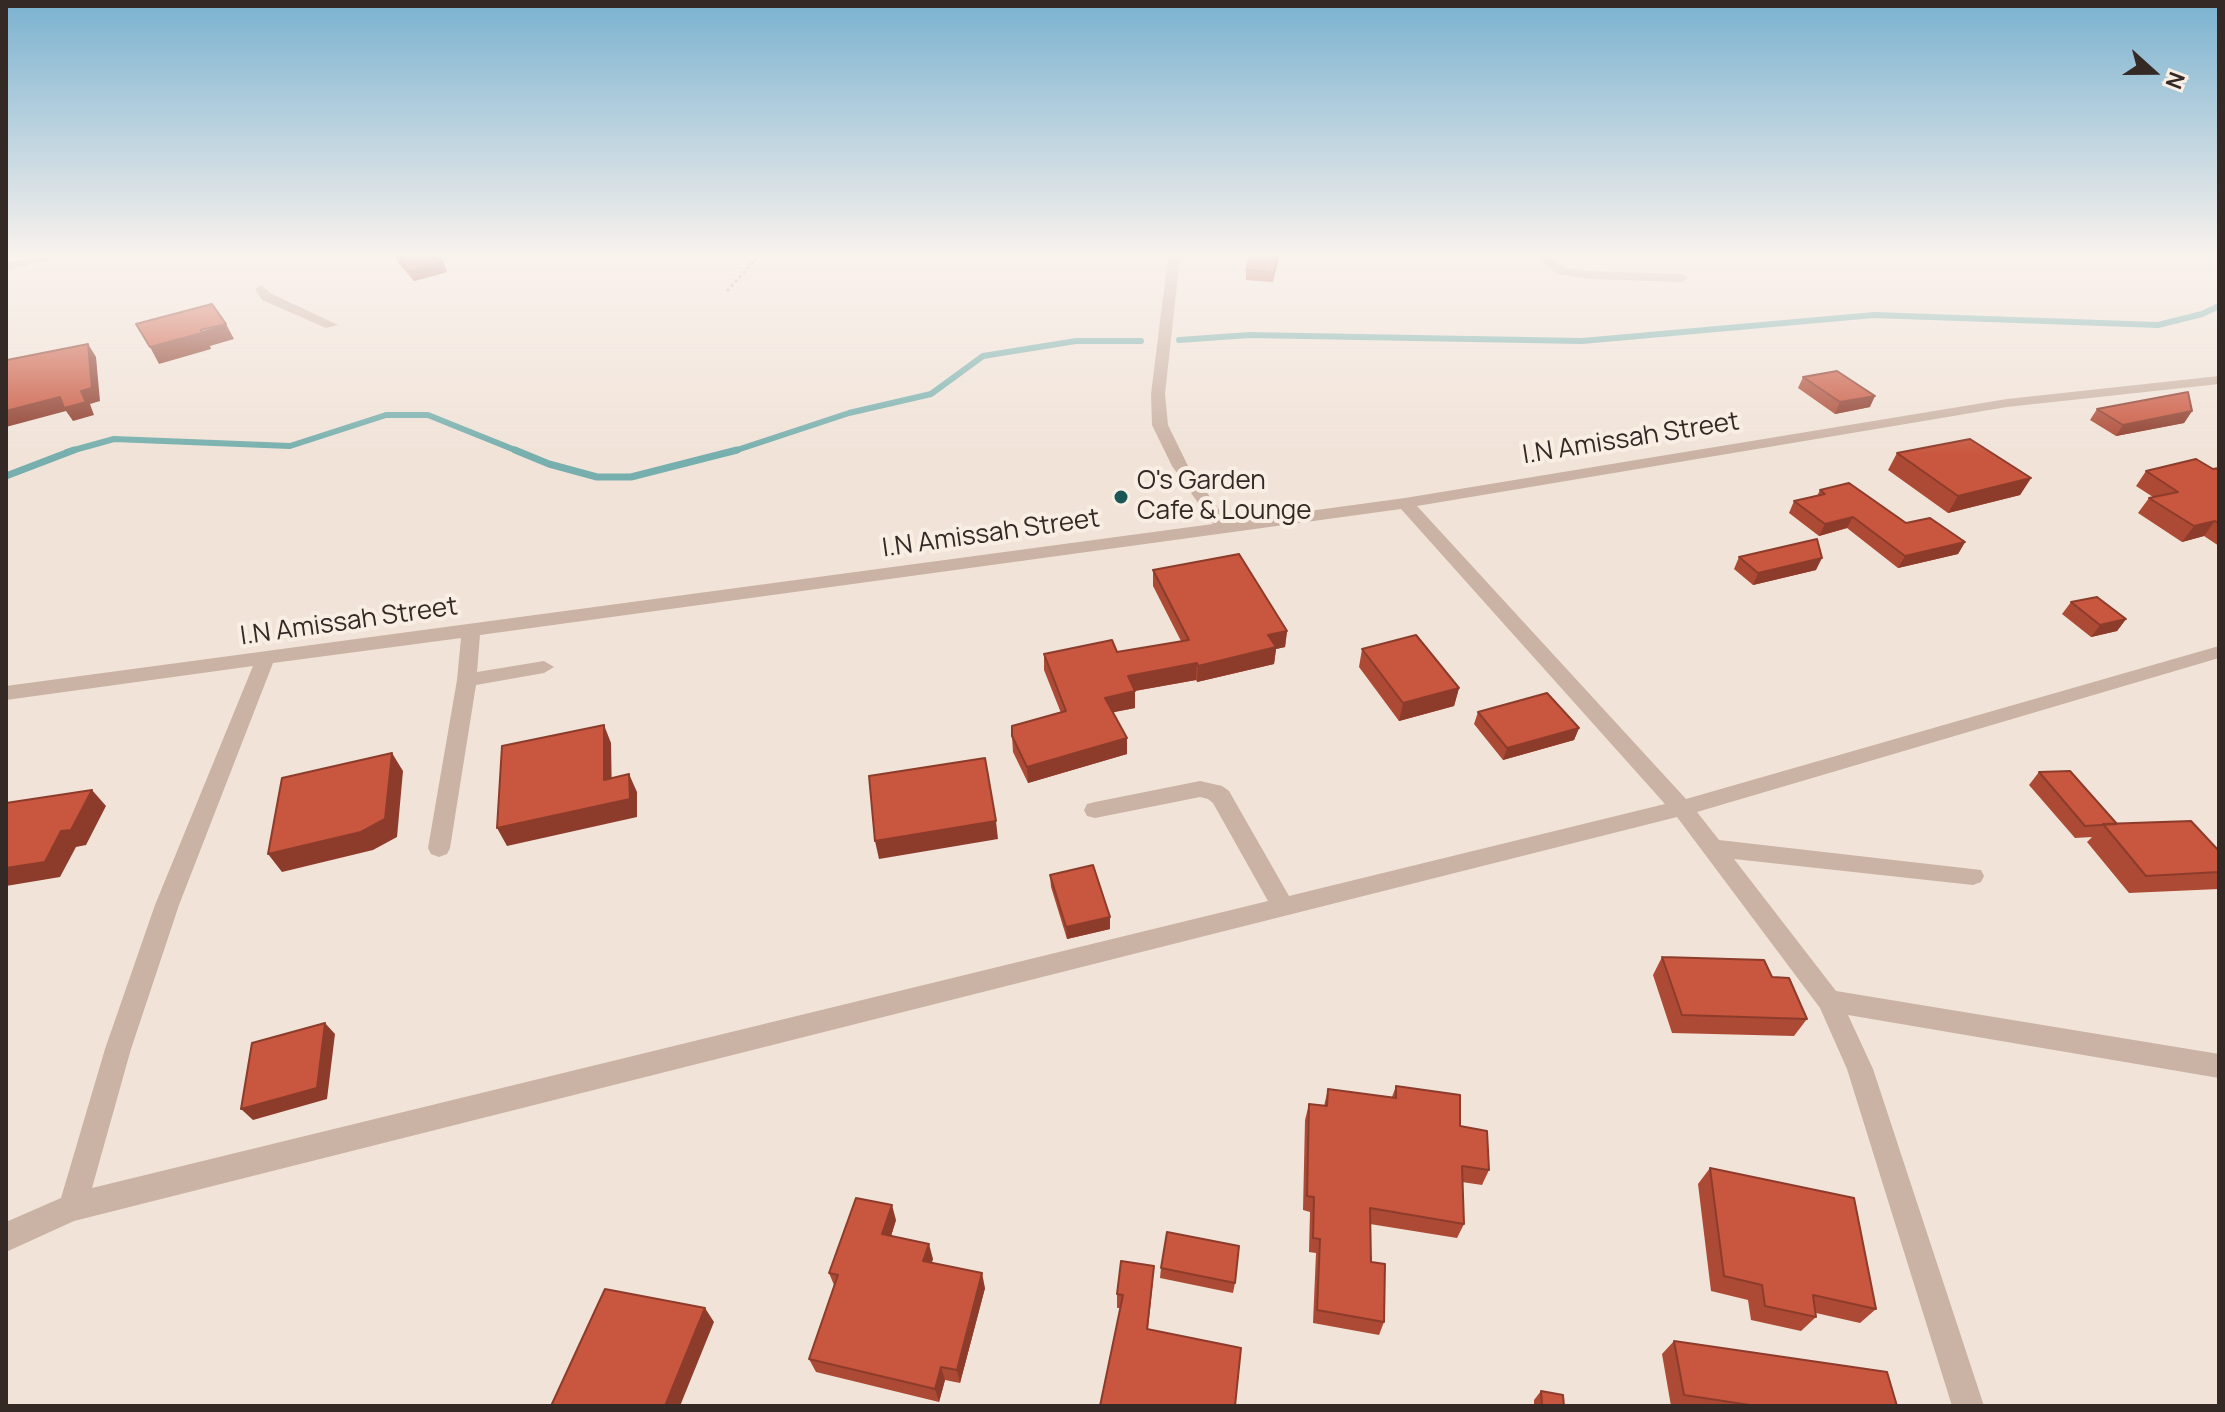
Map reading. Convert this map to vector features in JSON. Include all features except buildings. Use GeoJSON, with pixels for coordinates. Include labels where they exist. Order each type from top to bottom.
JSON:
{"type":"FeatureCollection","features":[{"type":"Feature","properties":{"kind":"street"},"geometry":{"type":"LineString","coordinates":[[326,323],[331,325]]}},
{"type":"Feature","properties":{"kind":"street"},"geometry":{"type":"LineString","coordinates":[[1166,323],[1158,394],[1160,425],[1180,466],[1224,528]]}},
{"type":"Feature","properties":{"kind":"street","name":"I.N Amissah Street"},"geometry":{"type":"LineString","coordinates":[[6,693],[1405,503],[2007,403],[2219,380]]}},
{"type":"Feature","properties":{"kind":"street"},"geometry":{"type":"LineString","coordinates":[[1405,503],[1682,808],[1829,1001],[1860,1069],[1968,1406]]}},
{"type":"Feature","properties":{"kind":"street"},"geometry":{"type":"LineString","coordinates":[[439,848],[467,680],[471,631]]}},
{"type":"Feature","properties":{"kind":"street"},"geometry":{"type":"LineString","coordinates":[[6,1237],[72,1207],[1682,808],[2168,664],[2219,652]]}},
{"type":"Feature","properties":{"kind":"street"},"geometry":{"type":"LineString","coordinates":[[72,1207],[118,1049],[167,905],[265,659]]}},
{"type":"Feature","properties":{"kind":"street"},"geometry":{"type":"LineString","coordinates":[[467,680],[544,667]]}},
{"type":"Feature","properties":{"kind":"street"},"geometry":{"type":"LineString","coordinates":[[1095,810],[1200,789],[1214,792],[1221,797],[1283,907]]}},
{"type":"Feature","properties":{"kind":"street"},"geometry":{"type":"LineString","coordinates":[[1714,848],[1973,876]]}},
{"type":"Feature","properties":{"kind":"street"},"geometry":{"type":"LineString","coordinates":[[1829,1001],[2219,1066]]}},
{"type":"Feature","properties":{"kind":"waterway"},"geometry":{"type":"LineString","coordinates":[[1179,340],[1249,335],[1582,341],[1785,323]]}},
{"type":"Feature","properties":{"kind":"waterway"},"geometry":{"type":"LineString","coordinates":[[2098,323],[2166,323]]}},
{"type":"Feature","properties":{"kind":"waterway"},"geometry":{"type":"LineString","coordinates":[[731,452],[849,413],[931,394],[983,356],[1076,341],[1141,341]]}},
{"type":"Feature","properties":{"kind":"waterway"},"geometry":{"type":"LineString","coordinates":[[73,450],[114,439],[290,446],[386,415],[428,415],[520,452]]}},
{"type":"Feature","properties":{"kind":"waterway"},"geometry":{"type":"LineString","coordinates":[[6,476],[73,450]]}},
{"type":"Feature","properties":{"kind":"waterway"},"geometry":{"type":"LineString","coordinates":[[67,452],[73,450]]}},
{"type":"Feature","properties":{"kind":"waterway"},"geometry":{"type":"LineString","coordinates":[[515,450],[549,464],[597,477],[631,477],[737,450]]}},
{"type":"Feature","properties":{"kind":"place","name":"O's Garden Cafe & Lounge"},"geometry":{"type":"Point","coordinates":[1121,497]}}]}
